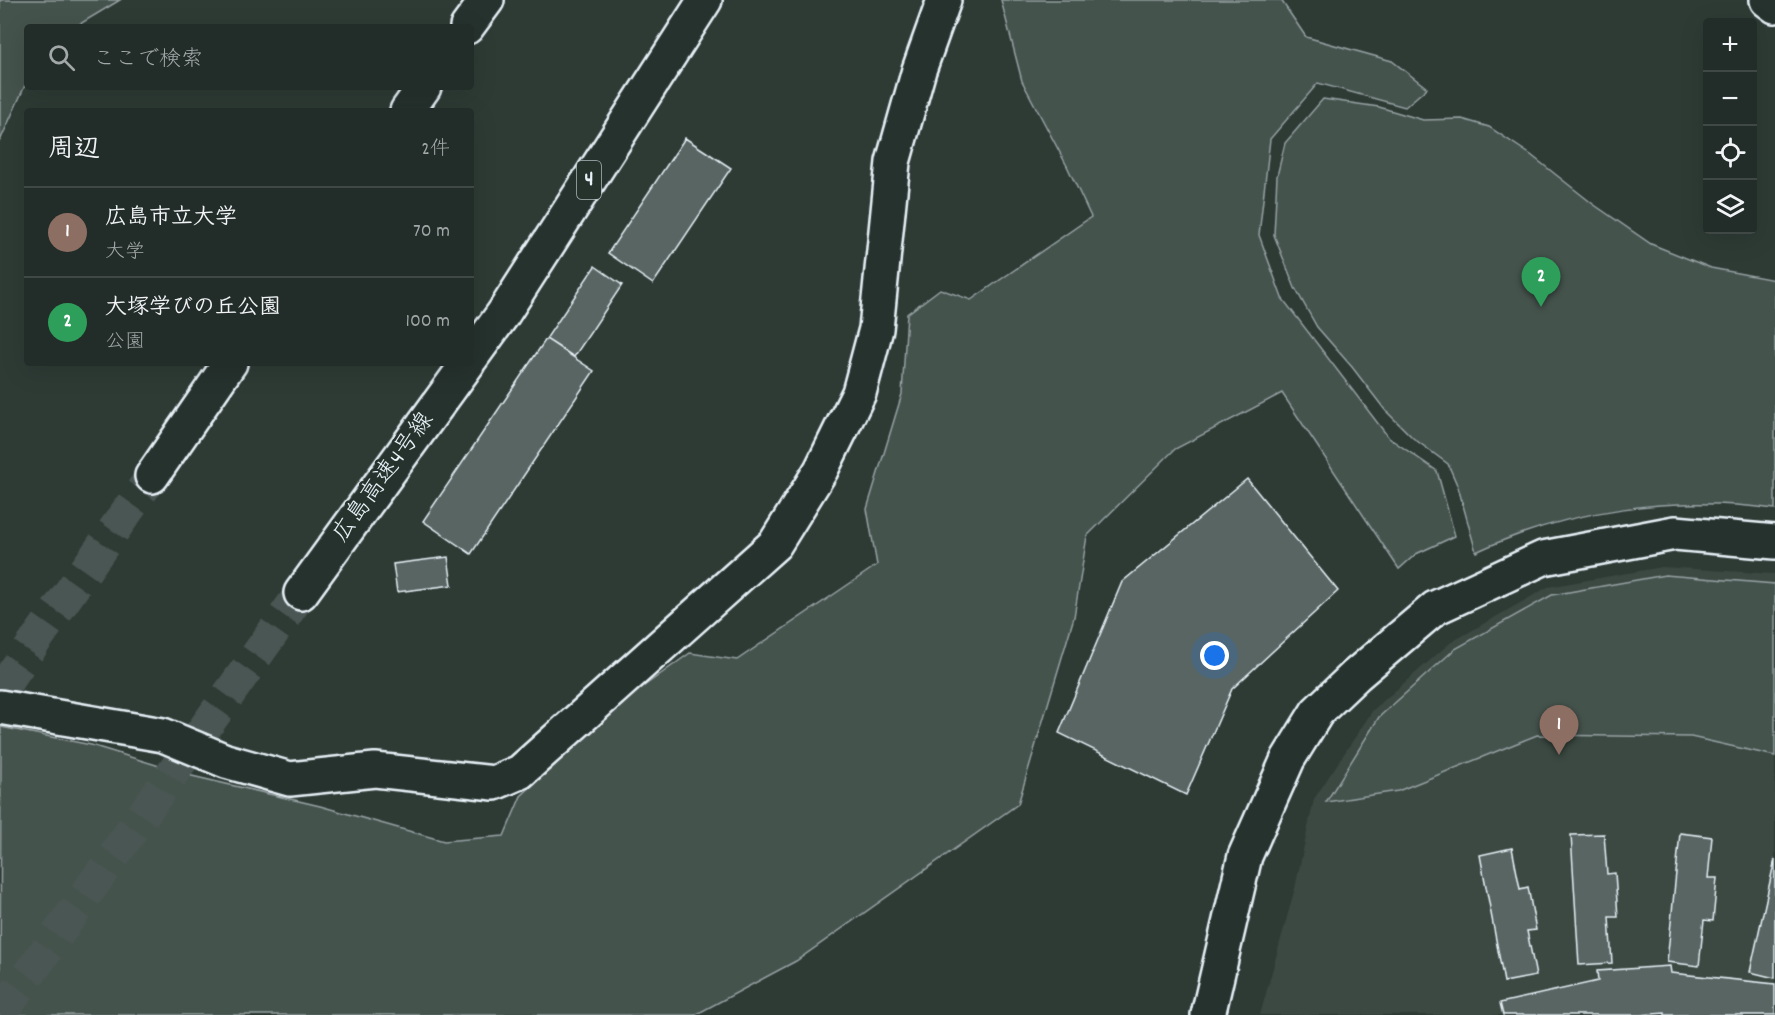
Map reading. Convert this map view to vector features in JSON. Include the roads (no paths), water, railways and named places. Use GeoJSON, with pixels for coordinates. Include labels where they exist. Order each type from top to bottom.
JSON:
{"type":"FeatureCollection","features":[{"type":"Feature","properties":{"kind":"main road"},"geometry":{"type":"LineString","coordinates":[[469,24],[487,0]]}},
{"type":"Feature","properties":{"kind":"main road","name":"4"},"geometry":{"type":"LineString","coordinates":[[474,354],[503,314],[705,0]]}},
{"type":"Feature","properties":{"kind":"main road"},"geometry":{"type":"LineString","coordinates":[[0,707],[163,735],[226,761],[290,779],[375,770],[494,783],[519,772],[775,544],[821,470],[859,393],[876,329],[893,162],[919,70],[944,0]]}},
{"type":"Feature","properties":{"kind":"main road"},"geometry":{"type":"LineString","coordinates":[[1767,0],[1775,6]]}},
{"type":"Feature","properties":{"kind":"main road"},"geometry":{"type":"LineString","coordinates":[[409,108],[422,90]]}},
{"type":"Feature","properties":{"kind":"main road"},"geometry":{"type":"LineString","coordinates":[[152,476],[228,366]]}},
{"type":"Feature","properties":{"kind":"main road","name":"広島高速4号線"},"geometry":{"type":"LineString","coordinates":[[301,593],[466,366]]}},
{"type":"Feature","properties":{"kind":"main road"},"geometry":{"type":"LineString","coordinates":[[1209,1015],[1245,856],[1288,759],[1317,712],[1356,675],[1435,608],[1543,558],[1675,533],[1775,542]]}},
{"type":"Feature","properties":{"kind":"tunnel"},"geometry":{"type":"LineString","coordinates":[[0,691],[152,476]]}},
{"type":"Feature","properties":{"kind":"tunnel"},"geometry":{"type":"LineString","coordinates":[[0,1015],[301,593]]}},
{"type":"Feature","properties":{"kind":"place","name":"大塚学びの丘公園"},"geometry":{"type":"Point","coordinates":[1541,307]}},
{"type":"Feature","properties":{"kind":"place","name":"広島市立大学"},"geometry":{"type":"Point","coordinates":[1559,755]}}]}
